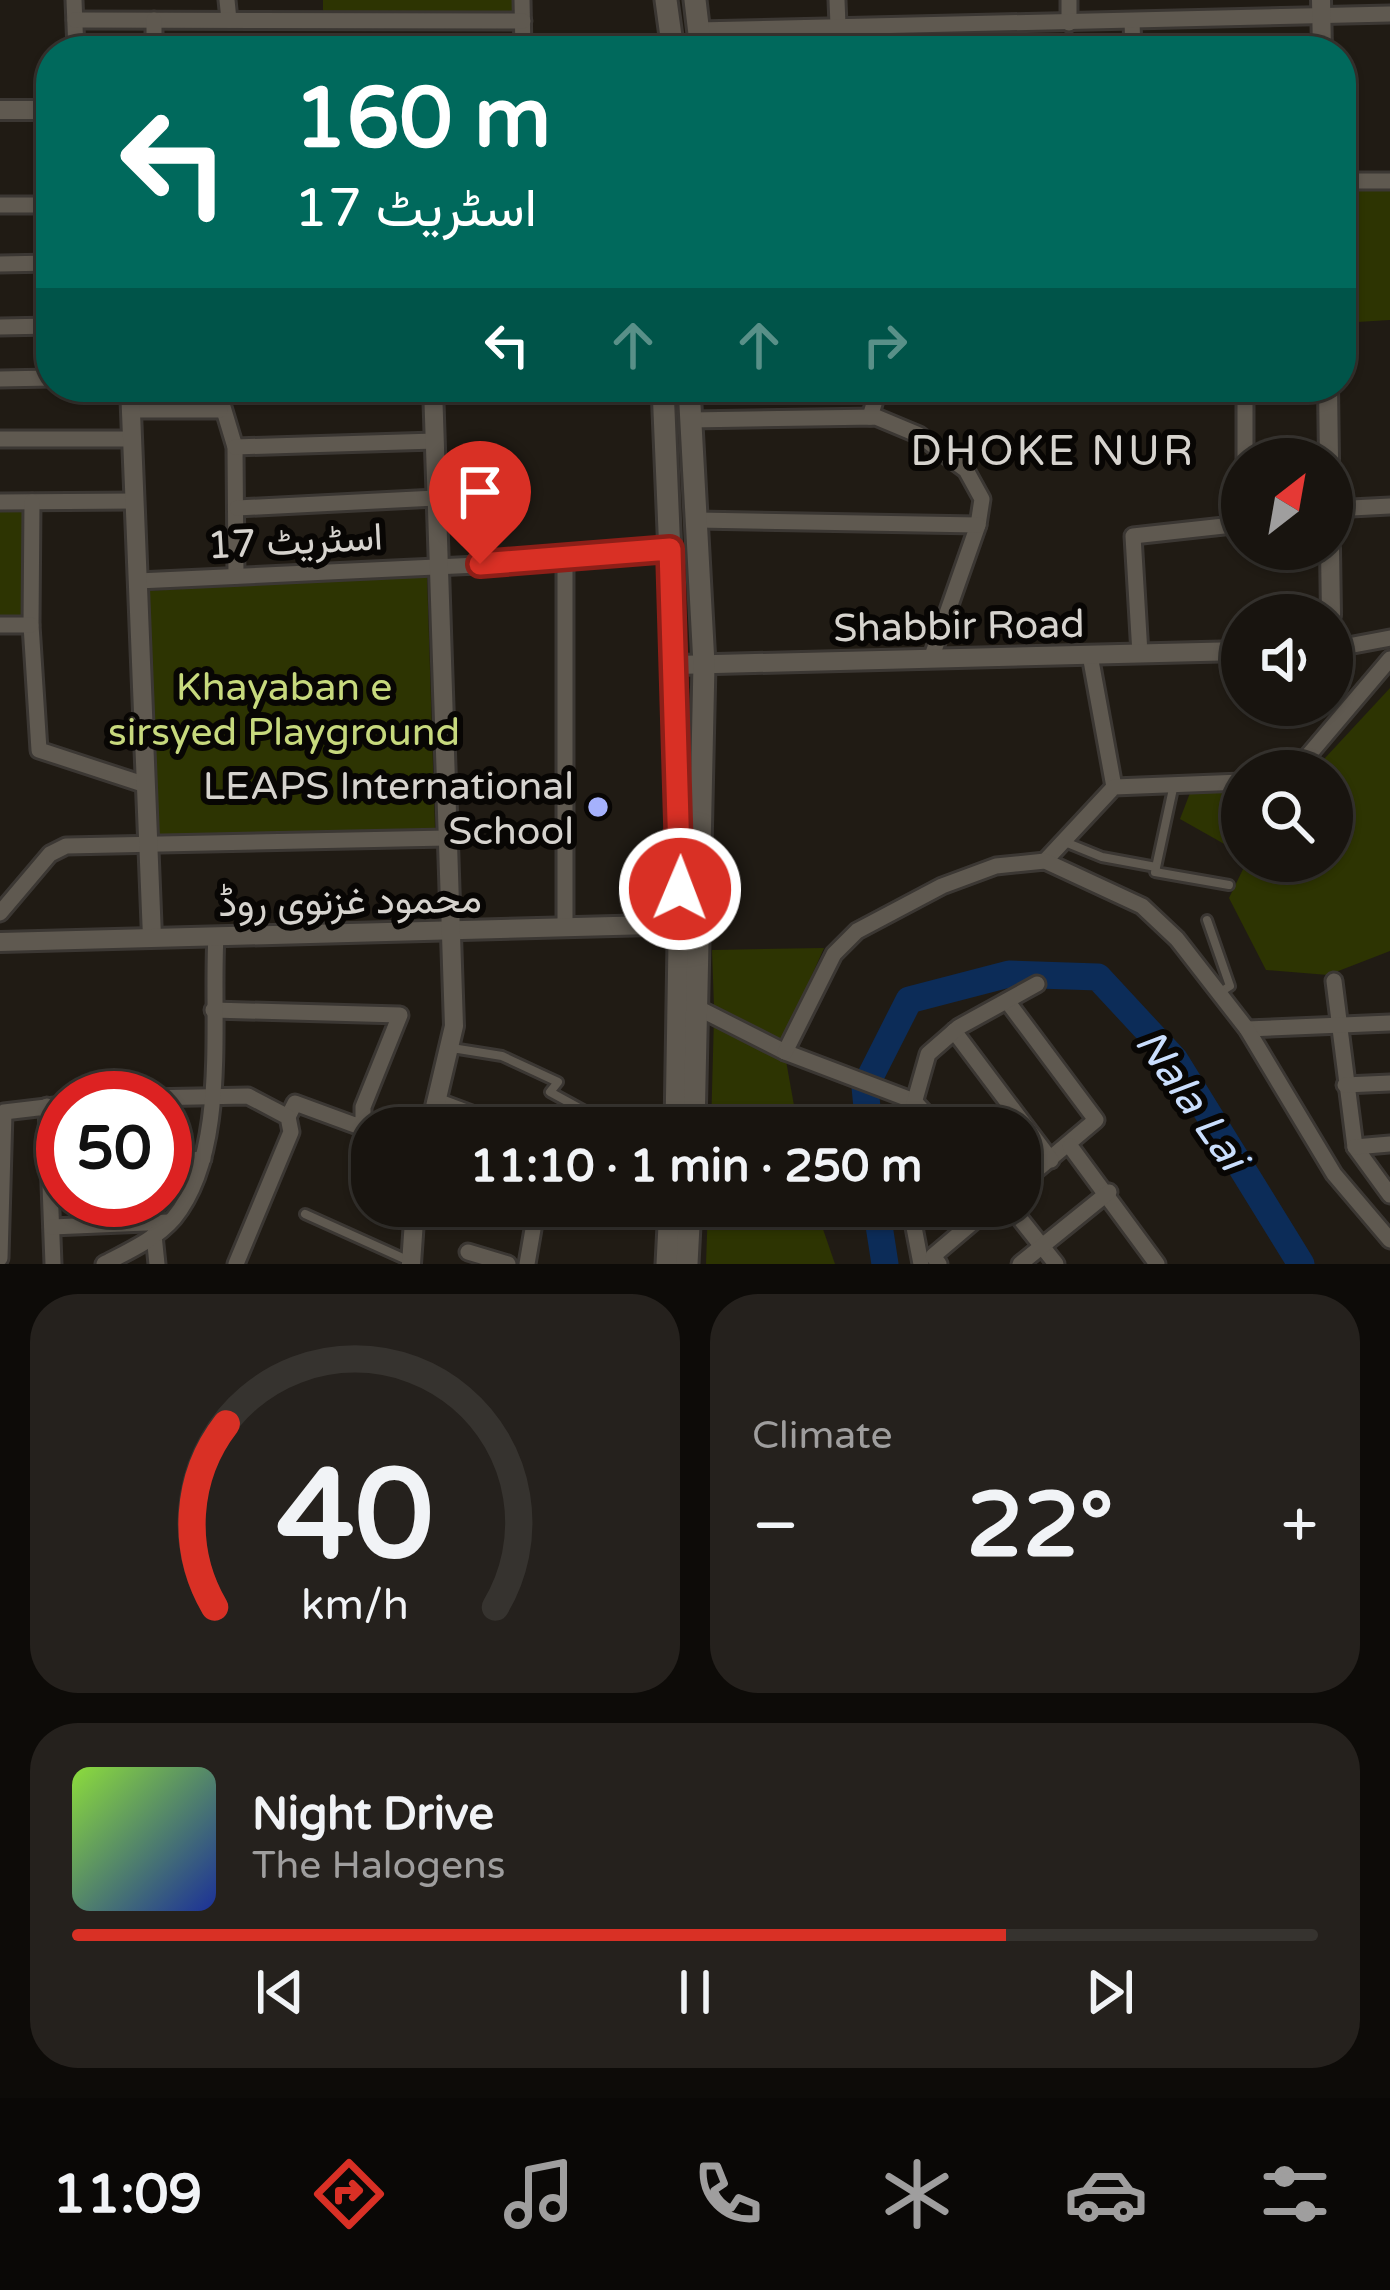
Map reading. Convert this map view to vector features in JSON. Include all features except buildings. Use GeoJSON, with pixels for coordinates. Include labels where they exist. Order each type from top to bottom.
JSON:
{"type":"FeatureCollection","features":[{"type":"Feature","properties":{"kind":"main road"},"geometry":{"type":"LineString","coordinates":[[666,0],[671,36]]}},
{"type":"Feature","properties":{"kind":"main road"},"geometry":{"type":"LineString","coordinates":[[694,0],[699,36]]}},
{"type":"Feature","properties":{"kind":"main road"},"geometry":{"type":"LineString","coordinates":[[664,402],[690,924],[700,1009],[695,1107]]}},
{"type":"Feature","properties":{"kind":"main road"},"geometry":{"type":"LineString","coordinates":[[677,1107],[704,664],[689,402]]}},
{"type":"Feature","properties":{"kind":"main road"},"geometry":{"type":"LineString","coordinates":[[667,1264],[669,1227]]}},
{"type":"Feature","properties":{"kind":"main road"},"geometry":{"type":"LineString","coordinates":[[688,1264],[689,1227]]}},
{"type":"Feature","properties":{"kind":"street"},"geometry":{"type":"LineString","coordinates":[[74,0],[76,36]]}},
{"type":"Feature","properties":{"kind":"street"},"geometry":{"type":"LineString","coordinates":[[227,0],[229,20]]}},
{"type":"Feature","properties":{"kind":"street"},"geometry":{"type":"LineString","coordinates":[[322,0],[323,20]]}},
{"type":"Feature","properties":{"kind":"street"},"geometry":{"type":"LineString","coordinates":[[523,0],[523,36]]}},
{"type":"Feature","properties":{"kind":"street"},"geometry":{"type":"LineString","coordinates":[[837,0],[838,36]]}},
{"type":"Feature","properties":{"kind":"street"},"geometry":{"type":"LineString","coordinates":[[1069,0],[1069,22]]}},
{"type":"Feature","properties":{"kind":"street"},"geometry":{"type":"LineString","coordinates":[[753,36],[838,28],[1132,21],[1321,8],[1390,14]]}},
{"type":"Feature","properties":{"kind":"street"},"geometry":{"type":"LineString","coordinates":[[75,20],[523,21]]}},
{"type":"Feature","properties":{"kind":"street"},"geometry":{"type":"LineString","coordinates":[[154,20],[154,36]]}},
{"type":"Feature","properties":{"kind":"street"},"geometry":{"type":"LineString","coordinates":[[1132,21],[1132,36]]}},
{"type":"Feature","properties":{"kind":"street"},"geometry":{"type":"LineString","coordinates":[[0,110],[36,110]]}},
{"type":"Feature","properties":{"kind":"street"},"geometry":{"type":"LineString","coordinates":[[1356,181],[1390,181]]}},
{"type":"Feature","properties":{"kind":"street"},"geometry":{"type":"LineString","coordinates":[[0,206],[36,205]]}},
{"type":"Feature","properties":{"kind":"street"},"geometry":{"type":"LineString","coordinates":[[0,264],[36,263]]}},
{"type":"Feature","properties":{"kind":"street"},"geometry":{"type":"LineString","coordinates":[[0,327],[36,326]]}},
{"type":"Feature","properties":{"kind":"street"},"geometry":{"type":"LineString","coordinates":[[0,379],[36,378]]}},
{"type":"Feature","properties":{"kind":"street"},"geometry":{"type":"LineString","coordinates":[[131,402],[152,938]]}},
{"type":"Feature","properties":{"kind":"street"},"geometry":{"type":"LineString","coordinates":[[219,402],[235,447],[236,576]]}},
{"type":"Feature","properties":{"kind":"street"},"geometry":{"type":"LineString","coordinates":[[434,402],[450,1047],[435,1107]]}},
{"type":"Feature","properties":{"kind":"street"},"geometry":{"type":"LineString","coordinates":[[870,417],[874,402]]}},
{"type":"Feature","properties":{"kind":"street"},"geometry":{"type":"LineString","coordinates":[[1245,402],[1245,438]]}},
{"type":"Feature","properties":{"kind":"street"},"geometry":{"type":"LineString","coordinates":[[1328,402],[1329,438]]}},
{"type":"Feature","properties":{"kind":"street"},"geometry":{"type":"LineString","coordinates":[[131,410],[220,410]]}},
{"type":"Feature","properties":{"kind":"street"},"geometry":{"type":"LineString","coordinates":[[690,420],[870,417],[919,435],[966,470],[982,500],[932,658]]}},
{"type":"Feature","properties":{"kind":"street"},"geometry":{"type":"LineString","coordinates":[[0,439],[132,439]]}},
{"type":"Feature","properties":{"kind":"street"},"geometry":{"type":"LineString","coordinates":[[235,447],[435,441]]}},
{"type":"Feature","properties":{"kind":"street"},"geometry":{"type":"LineString","coordinates":[[237,508],[436,498]]}},
{"type":"Feature","properties":{"kind":"street"},"geometry":{"type":"LineString","coordinates":[[0,502],[135,501]]}},
{"type":"Feature","properties":{"kind":"street"},"geometry":{"type":"LineString","coordinates":[[32,502],[31,625],[39,750],[146,785]]}},
{"type":"Feature","properties":{"kind":"street"},"geometry":{"type":"LineString","coordinates":[[1353,508],[1390,506]]}},
{"type":"Feature","properties":{"kind":"street"},"geometry":{"type":"LineString","coordinates":[[697,520],[977,525]]}},
{"type":"Feature","properties":{"kind":"street"},"geometry":{"type":"LineString","coordinates":[[1140,654],[1133,536],[1221,526]]}},
{"type":"Feature","properties":{"kind":"street","name":"اسٹریٹ 17"},"geometry":{"type":"LineString","coordinates":[[138,581],[565,560],[670,549]]}},
{"type":"Feature","properties":{"kind":"street"},"geometry":{"type":"LineString","coordinates":[[565,560],[565,926]]}},
{"type":"Feature","properties":{"kind":"street"},"geometry":{"type":"LineString","coordinates":[[0,625],[31,625]]}},
{"type":"Feature","properties":{"kind":"street"},"geometry":{"type":"LineString","coordinates":[[1353,645],[1390,638]]}},
{"type":"Feature","properties":{"kind":"street","name":"Shabbir Road"},"geometry":{"type":"LineString","coordinates":[[677,664],[1221,652]]}},
{"type":"Feature","properties":{"kind":"street"},"geometry":{"type":"LineString","coordinates":[[1090,655],[1114,787]]}},
{"type":"Feature","properties":{"kind":"street"},"geometry":{"type":"LineString","coordinates":[[1313,750],[1390,659]]}},
{"type":"Feature","properties":{"kind":"street"},"geometry":{"type":"LineString","coordinates":[[1045,861],[1114,787],[1221,782]]}},
{"type":"Feature","properties":{"kind":"street"},"geometry":{"type":"LineString","coordinates":[[0,914],[50,854],[66,846],[447,838]]}},
{"type":"Feature","properties":{"kind":"street"},"geometry":{"type":"LineString","coordinates":[[789,1054],[834,954],[857,931],[941,886],[996,866],[1045,861],[1142,906],[1177,939],[1247,1029],[1334,1174],[1390,1240]]}},
{"type":"Feature","properties":{"kind":"street","name":"محمود غزنوی روڈ"},"geometry":{"type":"LineString","coordinates":[[0,943],[690,924]]}},
{"type":"Feature","properties":{"kind":"street"},"geometry":{"type":"LineString","coordinates":[[192,1188],[203,1160],[210,1094],[216,936]]}},
{"type":"Feature","properties":{"kind":"street"},"geometry":{"type":"LineString","coordinates":[[1334,981],[1355,1147],[1390,1195]]}},
{"type":"Feature","properties":{"kind":"street"},"geometry":{"type":"LineString","coordinates":[[908,1107],[928,1054],[954,1031],[1037,984]]}},
{"type":"Feature","properties":{"kind":"street"},"geometry":{"type":"LineString","coordinates":[[1007,1001],[1096,1120],[1041,1168]]}},
{"type":"Feature","properties":{"kind":"street"},"geometry":{"type":"LineString","coordinates":[[700,1009],[789,1054],[908,1099],[917,1107]]}},
{"type":"Feature","properties":{"kind":"street"},"geometry":{"type":"LineString","coordinates":[[213,1010],[400,1015],[363,1107],[363,1128],[295,1103],[288,1118],[290,1132],[240,1263]]}},
{"type":"Feature","properties":{"kind":"street"},"geometry":{"type":"LineString","coordinates":[[1247,1029],[1390,1022]]}},
{"type":"Feature","properties":{"kind":"street"},"geometry":{"type":"LineString","coordinates":[[954,1031],[1051,1160]]}},
{"type":"Feature","properties":{"kind":"street"},"geometry":{"type":"LineString","coordinates":[[1345,1085],[1390,1083]]}},
{"type":"Feature","properties":{"kind":"street"},"geometry":{"type":"LineString","coordinates":[[192,1095],[248,1096],[288,1118]]}},
{"type":"Feature","properties":{"kind":"street"},"geometry":{"type":"LineString","coordinates":[[437,1101],[453,1107]]}},
{"type":"Feature","properties":{"kind":"street"},"geometry":{"type":"LineString","coordinates":[[0,1258],[4,1112],[36,1108]]}},
{"type":"Feature","properties":{"kind":"street"},"geometry":{"type":"LineString","coordinates":[[1355,1147],[1390,1144]]}},
{"type":"Feature","properties":{"kind":"street"},"geometry":{"type":"LineString","coordinates":[[1070,1146],[1157,1264]]}},
{"type":"Feature","properties":{"kind":"street"},"geometry":{"type":"LineString","coordinates":[[192,1161],[203,1160]]}},
{"type":"Feature","properties":{"kind":"street"},"geometry":{"type":"LineString","coordinates":[[1020,1264],[1108,1192]]}},
{"type":"Feature","properties":{"kind":"street"},"geometry":{"type":"LineString","coordinates":[[52,1227],[53,1264]]}},
{"type":"Feature","properties":{"kind":"street"},"geometry":{"type":"LineString","coordinates":[[104,1264],[163,1227]]}},
{"type":"Feature","properties":{"kind":"street"},"geometry":{"type":"LineString","coordinates":[[411,1263],[414,1227]]}},
{"type":"Feature","properties":{"kind":"street"},"geometry":{"type":"LineString","coordinates":[[527,1264],[533,1227]]}},
{"type":"Feature","properties":{"kind":"street"},"geometry":{"type":"LineString","coordinates":[[914,1227],[921,1264]]}},
{"type":"Feature","properties":{"kind":"street"},"geometry":{"type":"LineString","coordinates":[[939,1264],[933,1256],[967,1227]]}},
{"type":"Feature","properties":{"kind":"street"},"geometry":{"type":"LineString","coordinates":[[1027,1227],[1056,1264]]}},
{"type":"Feature","properties":{"kind":"street"},"geometry":{"type":"LineString","coordinates":[[154,1235],[157,1264]]}},
{"type":"Feature","properties":{"kind":"street"},"geometry":{"type":"LineString","coordinates":[[468,1252],[508,1264]]}},
{"type":"Feature","properties":{"kind":"lane"},"geometry":{"type":"LineString","coordinates":[[1174,783],[1155,872],[1229,884]]}},
{"type":"Feature","properties":{"kind":"lane"},"geometry":{"type":"LineString","coordinates":[[1064,841],[1102,857],[1156,867]]}},
{"type":"Feature","properties":{"kind":"lane"},"geometry":{"type":"LineString","coordinates":[[1207,920],[1230,986],[1218,994]]}},
{"type":"Feature","properties":{"kind":"lane"},"geometry":{"type":"LineString","coordinates":[[450,1047],[502,1056],[558,1082],[550,1092],[578,1107]]}},
{"type":"Feature","properties":{"kind":"lane"},"geometry":{"type":"LineString","coordinates":[[305,1214],[411,1263]]}},
{"type":"Feature","properties":{"kind":"green space"},"geometry":{"type":"Polygon","coordinates":[[[323,0],[522,0],[523,21],[323,20],[323,0]]]}},
{"type":"Feature","properties":{"kind":"green space"},"geometry":{"type":"Polygon","coordinates":[[[1356,181],[1390,182],[1390,320],[1356,322],[1356,181]]]}},
{"type":"Feature","properties":{"kind":"green space"},"geometry":{"type":"Polygon","coordinates":[[[25,507],[28,621],[0,621],[0,508],[25,507]]]}},
{"type":"Feature","properties":{"kind":"green space","name":"Khayaban e sirsyed Playground"},"geometry":{"type":"Polygon","coordinates":[[[427,575],[435,829],[156,837],[147,591],[427,575]]]}},
{"type":"Feature","properties":{"kind":"green space"},"geometry":{"type":"Polygon","coordinates":[[[1390,688],[1390,951],[1328,975],[1266,970],[1229,898],[1237,882],[1353,882],[1353,750],[1332,750],[1390,688]]]}},
{"type":"Feature","properties":{"kind":"green space"},"geometry":{"type":"Polygon","coordinates":[[[1221,791],[1221,842],[1180,819],[1190,793],[1221,791]]]}},
{"type":"Feature","properties":{"kind":"green space"},"geometry":{"type":"Polygon","coordinates":[[[824,948],[783,1040],[714,1007],[712,950],[824,948]]]}},
{"type":"Feature","properties":{"kind":"green space"},"geometry":{"type":"Polygon","coordinates":[[[714,1017],[785,1055],[794,1107],[712,1107],[714,1017]]]}},
{"type":"Feature","properties":{"kind":"green space"},"geometry":{"type":"Polygon","coordinates":[[[707,1227],[822,1227],[835,1264],[706,1264],[707,1227]]]}},
{"type":"Feature","properties":{"kind":"waterway","name":"Nala Lai"},"geometry":{"type":"LineString","coordinates":[[867,1107],[865,1087],[909,1000],[1009,974],[1098,977],[1175,1060],[1301,1264]]}},
{"type":"Feature","properties":{"kind":"waterway","name":"Nala Lai"},"geometry":{"type":"LineString","coordinates":[[879,1227],[885,1264]]}},
{"type":"Feature","properties":{"kind":"place","name":"LEAPS International School"},"geometry":{"type":"Point","coordinates":[598,807]}},
{"type":"Feature","properties":{"kind":"district","name":"DHOKE NUR"},"geometry":{"type":"Point","coordinates":[1053,450]}},
{"type":"Feature","properties":{"kind":"route"},"geometry":{"type":"LineString","coordinates":[[480,564],[670,549],[677,664],[680,889]]}}]}
